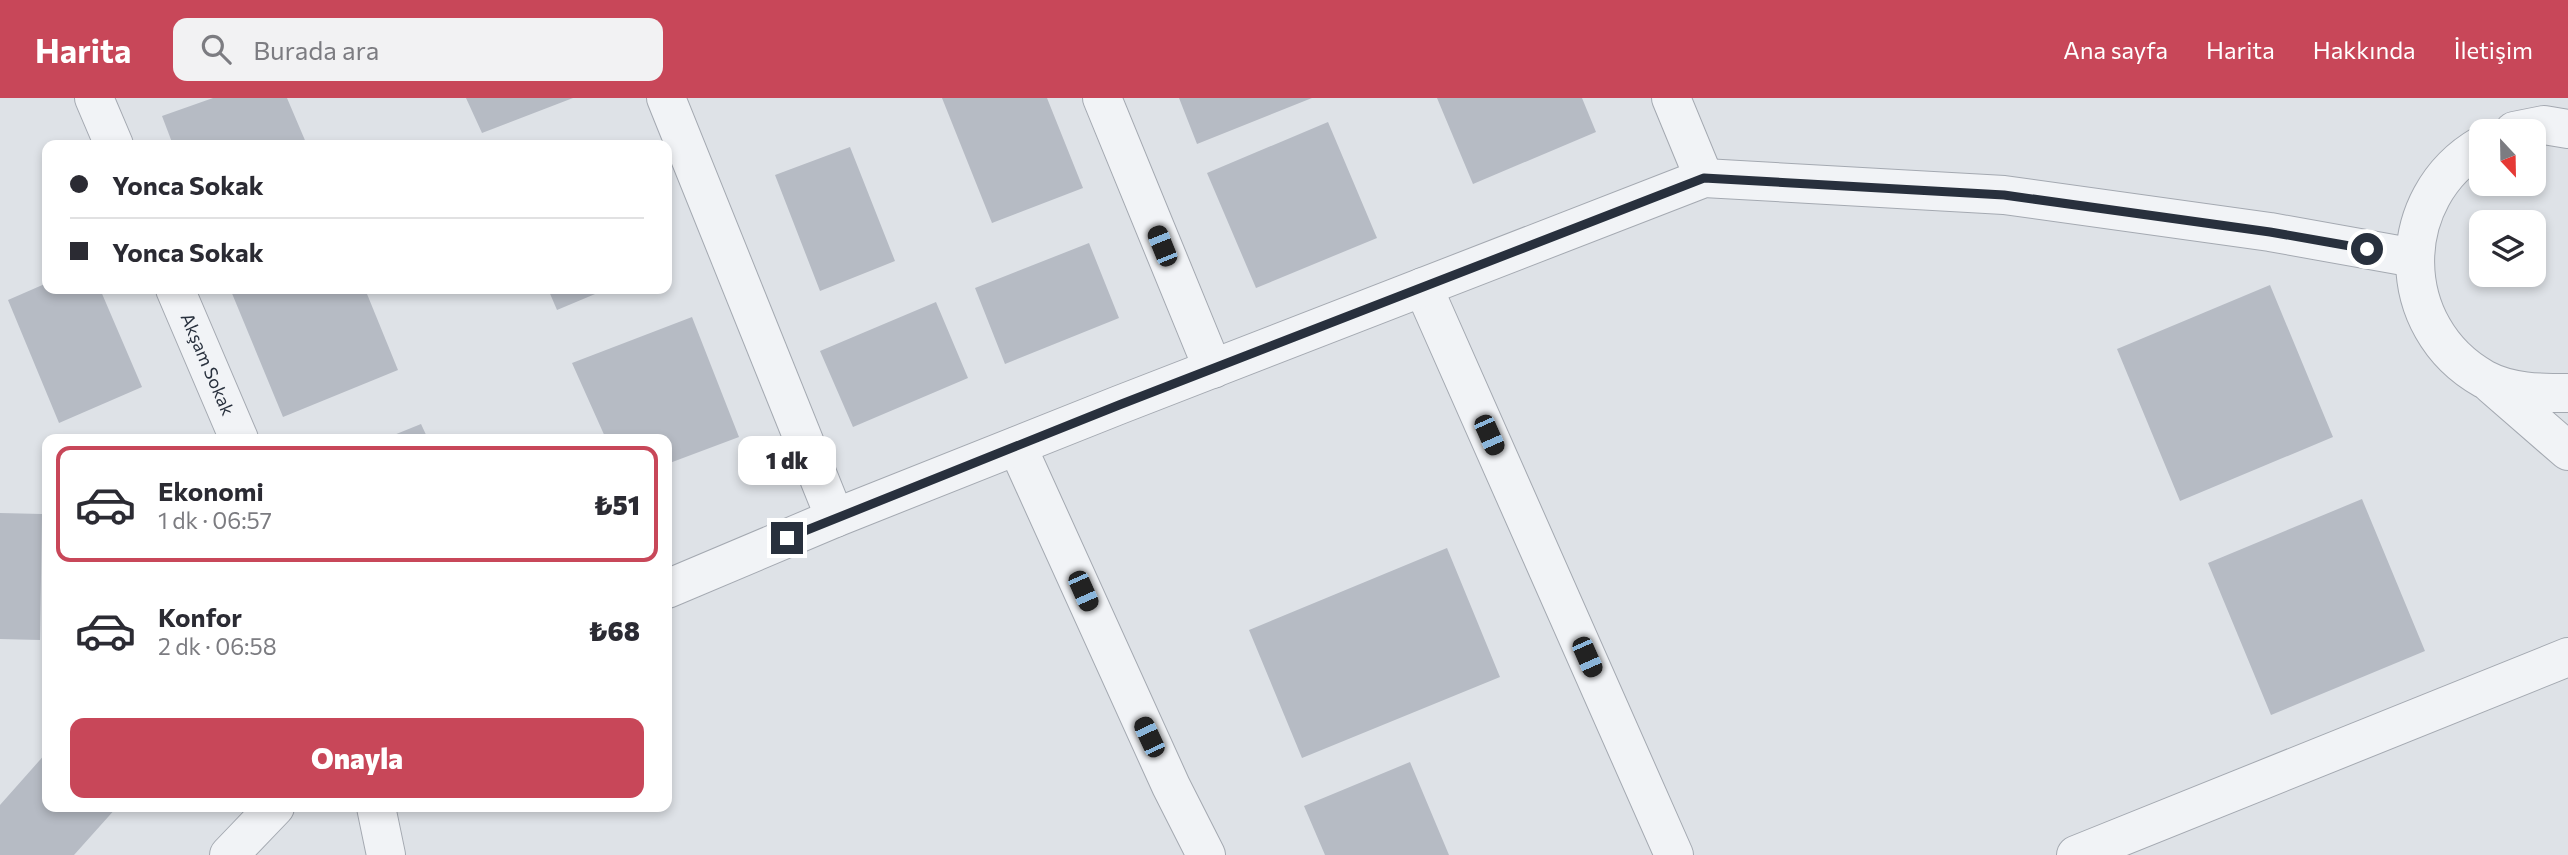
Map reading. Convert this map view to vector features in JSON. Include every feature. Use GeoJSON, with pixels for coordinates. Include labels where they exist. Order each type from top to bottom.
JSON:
{"type":"FeatureCollection","features":[{"type":"Feature","properties":{"kind":"street"},"geometry":{"type":"LineString","coordinates":[[94,98],[112,140]]}},
{"type":"Feature","properties":{"kind":"street"},"geometry":{"type":"LineString","coordinates":[[666,98],[835,518]]}},
{"type":"Feature","properties":{"kind":"street"},"geometry":{"type":"LineString","coordinates":[[1102,98],[1213,369]]}},
{"type":"Feature","properties":{"kind":"street"},"geometry":{"type":"LineString","coordinates":[[1671,98],[1704,178]]}},
{"type":"Feature","properties":{"kind":"street"},"geometry":{"type":"LineString","coordinates":[[2546,125],[2568,129]]}},
{"type":"Feature","properties":{"kind":"street"},"geometry":{"type":"LineString","coordinates":[[2469,153],[2434,189],[2417,229],[2414,273],[2425,315],[2449,352],[2485,379],[2568,451]]}},
{"type":"Feature","properties":{"kind":"street"},"geometry":{"type":"LineString","coordinates":[[672,587],[835,518],[1704,178],[2004,195],[2270,232],[2415,258]]}},
{"type":"Feature","properties":{"kind":"street"},"geometry":{"type":"LineString","coordinates":[[1423,287],[1674,855]]}},
{"type":"Feature","properties":{"kind":"street","name":"Akşam Sokak"},"geometry":{"type":"LineString","coordinates":[[177,294],[237,434]]}},
{"type":"Feature","properties":{"kind":"street"},"geometry":{"type":"LineString","coordinates":[[2485,379],[2527,393],[2568,393]]}},
{"type":"Feature","properties":{"kind":"street"},"geometry":{"type":"LineString","coordinates":[[1017,446],[1171,786],[1206,855]]}},
{"type":"Feature","properties":{"kind":"street"},"geometry":{"type":"LineString","coordinates":[[2076,855],[2568,657]]}},
{"type":"Feature","properties":{"kind":"street"},"geometry":{"type":"LineString","coordinates":[[229,855],[270,812]]}},
{"type":"Feature","properties":{"kind":"street"},"geometry":{"type":"LineString","coordinates":[[377,812],[386,855]]}},
{"type":"Feature","properties":{"kind":"building"},"geometry":{"type":"Polygon","coordinates":[[[213,98],[287,98],[305,140],[171,140],[162,116],[213,98]]]}},
{"type":"Feature","properties":{"kind":"building"},"geometry":{"type":"Polygon","coordinates":[[[466,98],[573,98],[482,133],[466,98]]]}},
{"type":"Feature","properties":{"kind":"building"},"geometry":{"type":"Polygon","coordinates":[[[942,98],[1047,98],[1083,188],[992,223],[942,98]]]}},
{"type":"Feature","properties":{"kind":"building"},"geometry":{"type":"Polygon","coordinates":[[[1179,98],[1312,98],[1197,144],[1179,98]]]}},
{"type":"Feature","properties":{"kind":"building"},"geometry":{"type":"Polygon","coordinates":[[[1437,98],[1582,98],[1596,132],[1473,184],[1437,98]]]}},
{"type":"Feature","properties":{"kind":"building"},"geometry":{"type":"Polygon","coordinates":[[[1328,122],[1377,238],[1256,288],[1207,173],[1328,122]]]}},
{"type":"Feature","properties":{"kind":"building"},"geometry":{"type":"Polygon","coordinates":[[[850,147],[895,261],[820,291],[775,175],[850,147]]]}},
{"type":"Feature","properties":{"kind":"building"},"geometry":{"type":"Polygon","coordinates":[[[1089,243],[1119,318],[1005,364],[975,288],[1089,243]]]}},
{"type":"Feature","properties":{"kind":"building"},"geometry":{"type":"Polygon","coordinates":[[[42,285],[42,294],[102,294],[142,387],[59,423],[8,300],[42,285]]]}},
{"type":"Feature","properties":{"kind":"building"},"geometry":{"type":"Polygon","coordinates":[[[2270,285],[2333,437],[2180,501],[2117,349],[2270,285]]]}},
{"type":"Feature","properties":{"kind":"building"},"geometry":{"type":"Polygon","coordinates":[[[232,294],[367,294],[398,370],[283,417],[232,294]]]}},
{"type":"Feature","properties":{"kind":"building"},"geometry":{"type":"Polygon","coordinates":[[[550,294],[595,294],[557,310],[550,294]]]}},
{"type":"Feature","properties":{"kind":"building"},"geometry":{"type":"Polygon","coordinates":[[[936,302],[968,378],[853,427],[820,351],[936,302]]]}},
{"type":"Feature","properties":{"kind":"building"},"geometry":{"type":"Polygon","coordinates":[[[692,317],[739,437],[672,462],[672,434],[604,434],[572,363],[692,317]]]}},
{"type":"Feature","properties":{"kind":"building"},"geometry":{"type":"Polygon","coordinates":[[[421,424],[426,434],[396,434],[421,424]]]}},
{"type":"Feature","properties":{"kind":"building"},"geometry":{"type":"Polygon","coordinates":[[[2362,499],[2425,651],[2271,715],[2208,563],[2362,499]]]}},
{"type":"Feature","properties":{"kind":"building"},"geometry":{"type":"Polygon","coordinates":[[[0,513],[42,514],[40,640],[0,639],[0,513]]]}},
{"type":"Feature","properties":{"kind":"building"},"geometry":{"type":"Polygon","coordinates":[[[1447,548],[1500,677],[1302,758],[1249,630],[1447,548]]]}},
{"type":"Feature","properties":{"kind":"building"},"geometry":{"type":"Polygon","coordinates":[[[42,758],[42,812],[113,812],[74,855],[0,855],[0,805],[42,758]]]}},
{"type":"Feature","properties":{"kind":"building"},"geometry":{"type":"Polygon","coordinates":[[[1410,762],[1449,855],[1325,855],[1304,806],[1410,762]]]}},
{"type":"Feature","properties":{"kind":"route"},"geometry":{"type":"LineString","coordinates":[[787,538],[1119,405],[1704,178],[2004,195],[2270,232],[2367,249]]}}]}
